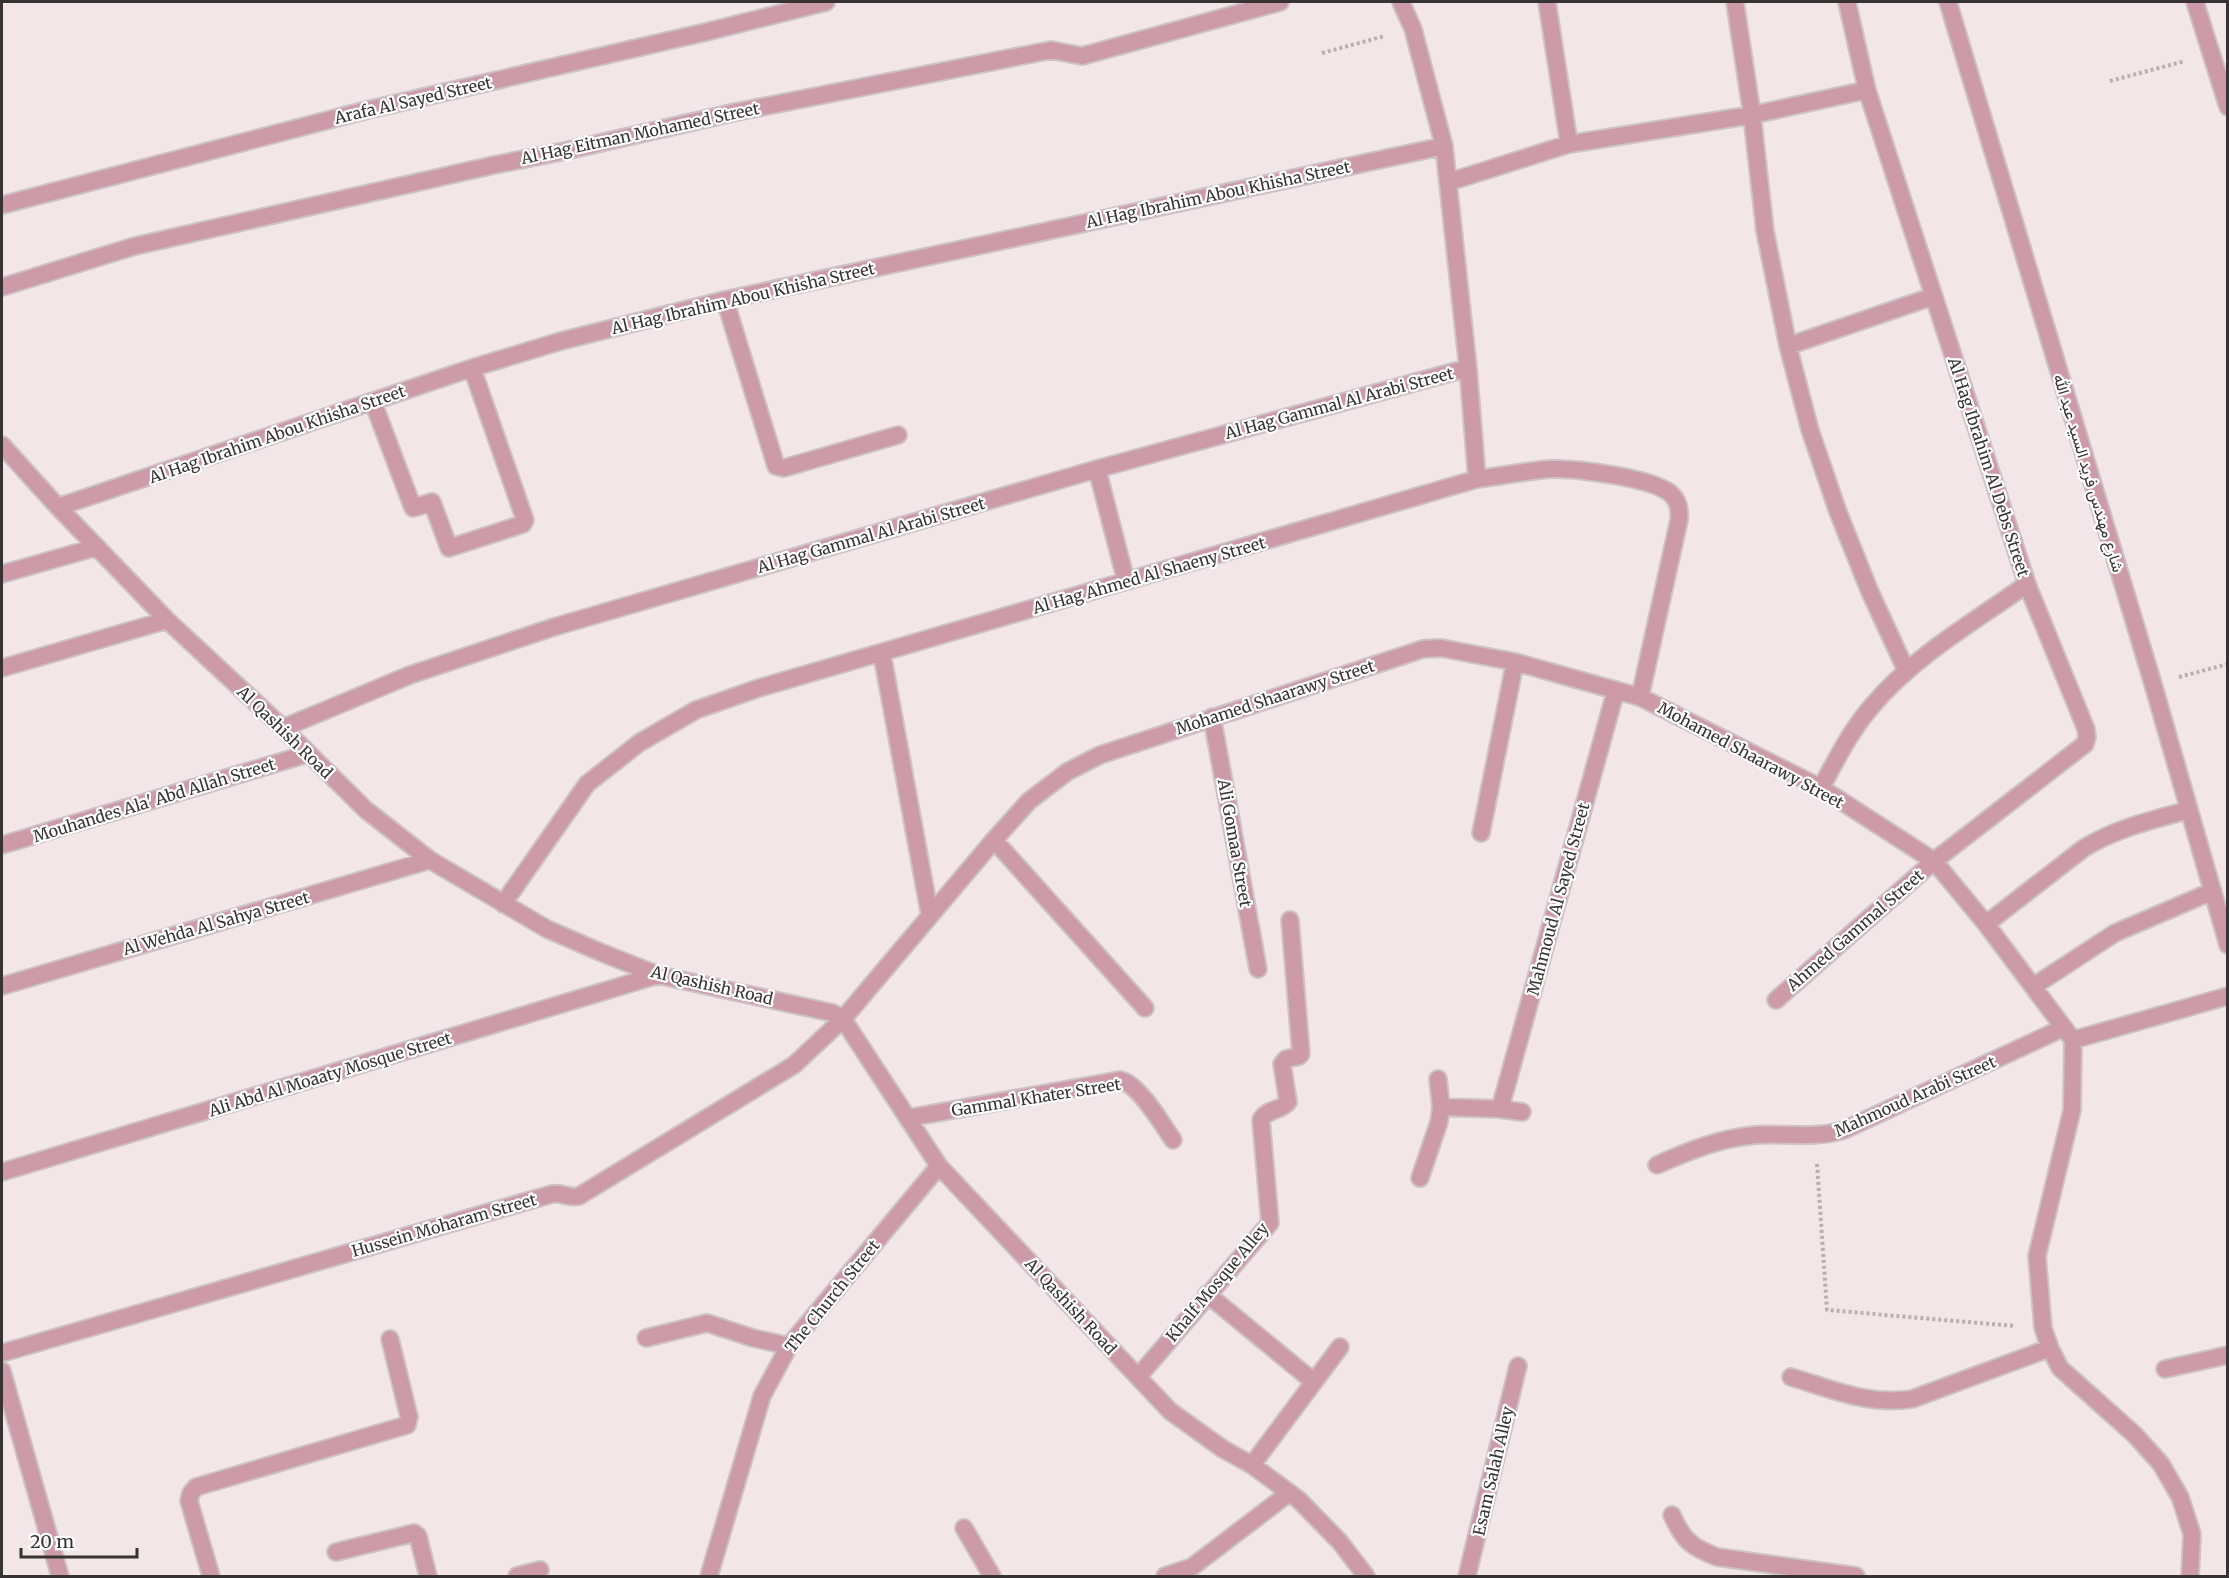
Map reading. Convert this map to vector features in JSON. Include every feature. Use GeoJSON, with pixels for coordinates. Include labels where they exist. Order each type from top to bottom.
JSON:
{"type":"FeatureCollection","features":[{"type":"Feature","properties":{"kind":"street","name":"Arafa Al Sayed Street"},"geometry":{"type":"LineString","coordinates":[[2,205],[363,111],[826,2]]}},
{"type":"Feature","properties":{"kind":"street","name":"Al Hag Eitman Mohamed Street"},"geometry":{"type":"LineString","coordinates":[[2,287],[135,246],[494,165],[736,112],[1051,50],[1082,56],[1280,2]]}},
{"type":"Feature","properties":{"kind":"street"},"geometry":{"type":"LineString","coordinates":[[1401,2],[1413,29],[1444,146],[1468,368],[1477,479]]}},
{"type":"Feature","properties":{"kind":"street"},"geometry":{"type":"LineString","coordinates":[[1547,2],[1569,144]]}},
{"type":"Feature","properties":{"kind":"street"},"geometry":{"type":"LineString","coordinates":[[1735,2],[1752,115],[1765,231],[1788,346],[1810,430],[1838,512],[1870,592],[1906,670]]}},
{"type":"Feature","properties":{"kind":"street","name":"Al Hag Ibrahim Al Debs Street"},"geometry":{"type":"LineString","coordinates":[[1847,2],[1867,90],[2027,584],[2086,729],[2087,737],[2085,744],[1934,861]]}},
{"type":"Feature","properties":{"kind":"street","name":"شارع مهندس فريد السيد عبد الله"},"geometry":{"type":"LineString","coordinates":[[1948,2],[2153,684],[2228,945]]}},
{"type":"Feature","properties":{"kind":"street"},"geometry":{"type":"LineString","coordinates":[[2195,2],[2228,107]]}},
{"type":"Feature","properties":{"kind":"street"},"geometry":{"type":"LineString","coordinates":[[1449,182],[1569,144],[1752,115],[1867,90]]}},
{"type":"Feature","properties":{"kind":"street","name":"Al Hag Ibrahim Abou Khisha Street"},"geometry":{"type":"LineString","coordinates":[[58,507],[472,368],[561,341],[725,300],[1444,146]]}},
{"type":"Feature","properties":{"kind":"street"},"geometry":{"type":"LineString","coordinates":[[1788,346],[1934,296]]}},
{"type":"Feature","properties":{"kind":"street"},"geometry":{"type":"LineString","coordinates":[[725,300],[776,466],[784,468],[898,435]]}},
{"type":"Feature","properties":{"kind":"street"},"geometry":{"type":"LineString","coordinates":[[373,402],[413,508],[432,502],[449,548],[523,524],[525,520],[472,368]]}},
{"type":"Feature","properties":{"kind":"street","name":"Al Hag Gammal Al Arabi Street"},"geometry":{"type":"LineString","coordinates":[[283,728],[410,675],[554,627],[1097,469],[1468,368]]}},
{"type":"Feature","properties":{"kind":"street","name":"Al Qashish Road"},"geometry":{"type":"LineString","coordinates":[[5,454],[167,620],[283,728],[307,754],[366,810],[430,860],[548,929],[658,975],[834,1013],[843,1019],[939,1166],[1170,1411],[1223,1449],[1252,1465],[1299,1500],[1340,1542],[1366,1576]]}},
{"type":"Feature","properties":{"kind":"street"},"geometry":{"type":"LineString","coordinates":[[1097,469],[1126,581]]}},
{"type":"Feature","properties":{"kind":"street","name":"Al Hag Ahmed Al Shaeny Street"},"geometry":{"type":"LineString","coordinates":[[503,904],[587,784],[639,743],[696,710],[759,688],[1477,479],[1552,469],[1590,471],[1628,478],[1665,490],[1672,495],[1680,511],[1679,520],[1640,697]]}},
{"type":"Feature","properties":{"kind":"street"},"geometry":{"type":"LineString","coordinates":[[2,574],[97,547]]}},
{"type":"Feature","properties":{"kind":"street"},"geometry":{"type":"LineString","coordinates":[[1821,788],[1854,730],[1871,706],[1906,670],[2027,584]]}},
{"type":"Feature","properties":{"kind":"street"},"geometry":{"type":"LineString","coordinates":[[2,668],[167,620]]}},
{"type":"Feature","properties":{"kind":"street","name":"Mohamed Shaarawy Street"},"geometry":{"type":"LineString","coordinates":[[930,916],[1029,801],[1067,772],[1100,756],[1212,717],[1423,649],[1441,648],[1515,662],[1640,697],[1821,788],[1934,861],[1986,924],[2068,1034]]}},
{"type":"Feature","properties":{"kind":"street"},"geometry":{"type":"LineString","coordinates":[[882,654],[930,916]]}},
{"type":"Feature","properties":{"kind":"street"},"geometry":{"type":"LineString","coordinates":[[1480,833],[1515,662]]}},
{"type":"Feature","properties":{"kind":"street","name":"Mahmoud Al Sayed Street"},"geometry":{"type":"LineString","coordinates":[[1500,1109],[1616,690]]}},
{"type":"Feature","properties":{"kind":"street","name":"Ali Gomaa Street"},"geometry":{"type":"LineString","coordinates":[[1212,717],[1258,969]]}},
{"type":"Feature","properties":{"kind":"street","name":"Mouhandes Ala' Abd Allah Street"},"geometry":{"type":"LineString","coordinates":[[2,845],[307,754]]}},
{"type":"Feature","properties":{"kind":"street"},"geometry":{"type":"LineString","coordinates":[[1986,924],[2097,840],[2124,828],[2189,810]]}},
{"type":"Feature","properties":{"kind":"street"},"geometry":{"type":"LineString","coordinates":[[994,840],[1145,1008]]}},
{"type":"Feature","properties":{"kind":"street","name":"Al Wehda Al Sahya Street"},"geometry":{"type":"LineString","coordinates":[[2,987],[430,860]]}},
{"type":"Feature","properties":{"kind":"street","name":"Ahmed Gammal Street"},"geometry":{"type":"LineString","coordinates":[[1776,1000],[1934,861]]}},
{"type":"Feature","properties":{"kind":"street"},"geometry":{"type":"LineString","coordinates":[[2034,986],[2115,933],[2213,891]]}},
{"type":"Feature","properties":{"kind":"street","name":"Hussein Moharam Street"},"geometry":{"type":"LineString","coordinates":[[2,1353],[552,1194],[579,1196],[794,1065],[843,1019],[930,916]]}},
{"type":"Feature","properties":{"kind":"street","name":"Khalf Mosque Alley"},"geometry":{"type":"LineString","coordinates":[[1138,1377],[1207,1294],[1266,1229],[1270,1220],[1261,1120],[1264,1114],[1287,1105],[1282,1064],[1286,1059],[1301,1054],[1290,920]]}},
{"type":"Feature","properties":{"kind":"street","name":"Ali Abd Al Moaaty Mosque Street"},"geometry":{"type":"LineString","coordinates":[[2,1172],[658,975]]}},
{"type":"Feature","properties":{"kind":"street","name":"Mahmoud Arabi Street"},"geometry":{"type":"LineString","coordinates":[[1657,1165],[1681,1154],[1735,1138],[1756,1135],[1815,1136],[1844,1130],[2068,1034],[2228,996]]}},
{"type":"Feature","properties":{"kind":"street"},"geometry":{"type":"LineString","coordinates":[[2068,1034],[2072,1110],[2037,1256],[2043,1328],[2060,1368],[2135,1435],[2161,1464],[2180,1497],[2192,1534],[2190,1576]]}},
{"type":"Feature","properties":{"kind":"street"},"geometry":{"type":"LineString","coordinates":[[1420,1178],[1439,1122],[1441,1107],[1438,1079]]}},
{"type":"Feature","properties":{"kind":"street","name":"Gammal Khater Street"},"geometry":{"type":"LineString","coordinates":[[908,1118],[1120,1080],[1135,1088],[1173,1140]]}},
{"type":"Feature","properties":{"kind":"street"},"geometry":{"type":"LineString","coordinates":[[1441,1107],[1522,1112]]}},
{"type":"Feature","properties":{"kind":"street","name":"The Church Street"},"geometry":{"type":"LineString","coordinates":[[709,1576],[762,1396],[789,1346],[939,1166]]}},
{"type":"Feature","properties":{"kind":"street"},"geometry":{"type":"LineString","coordinates":[[1207,1294],[1314,1382]]}},
{"type":"Feature","properties":{"kind":"street"},"geometry":{"type":"LineString","coordinates":[[646,1338],[707,1323],[753,1338],[789,1346]]}},
{"type":"Feature","properties":{"kind":"street"},"geometry":{"type":"LineString","coordinates":[[211,1576],[189,1501],[193,1490],[196,1487],[407,1425],[409,1417],[390,1339]]}},
{"type":"Feature","properties":{"kind":"street"},"geometry":{"type":"LineString","coordinates":[[1252,1465],[1340,1347]]}},
{"type":"Feature","properties":{"kind":"street"},"geometry":{"type":"LineString","coordinates":[[1791,1377],[1868,1400],[1897,1401],[1912,1399],[2050,1348]]}},
{"type":"Feature","properties":{"kind":"street"},"geometry":{"type":"LineString","coordinates":[[2165,1369],[2228,1355]]}},
{"type":"Feature","properties":{"kind":"street","name":"Esam Salah Alley"},"geometry":{"type":"LineString","coordinates":[[1467,1576],[1518,1366]]}},
{"type":"Feature","properties":{"kind":"street"},"geometry":{"type":"LineString","coordinates":[[2,1371],[60,1576]]}},
{"type":"Feature","properties":{"kind":"street"},"geometry":{"type":"LineString","coordinates":[[1166,1576],[1192,1567],[1289,1493]]}},
{"type":"Feature","properties":{"kind":"street"},"geometry":{"type":"LineString","coordinates":[[1672,1515],[1681,1535],[1697,1549],[1717,1557],[1856,1576]]}},
{"type":"Feature","properties":{"kind":"street"},"geometry":{"type":"LineString","coordinates":[[964,1528],[992,1576]]}},
{"type":"Feature","properties":{"kind":"street"},"geometry":{"type":"LineString","coordinates":[[336,1552],[414,1533],[418,1536],[429,1576]]}},
{"type":"Feature","properties":{"kind":"street"},"geometry":{"type":"LineString","coordinates":[[517,1576],[540,1570]]}},
{"type":"Feature","properties":{"kind":"path"},"geometry":{"type":"LineString","coordinates":[[1322,53],[1413,29]]}},
{"type":"Feature","properties":{"kind":"path"},"geometry":{"type":"LineString","coordinates":[[2110,81],[2211,53]]}},
{"type":"Feature","properties":{"kind":"path"},"geometry":{"type":"LineString","coordinates":[[2153,684],[2228,664]]}},
{"type":"Feature","properties":{"kind":"path"},"geometry":{"type":"LineString","coordinates":[[1815,1136],[1827,1310],[2043,1328]]}}]}
